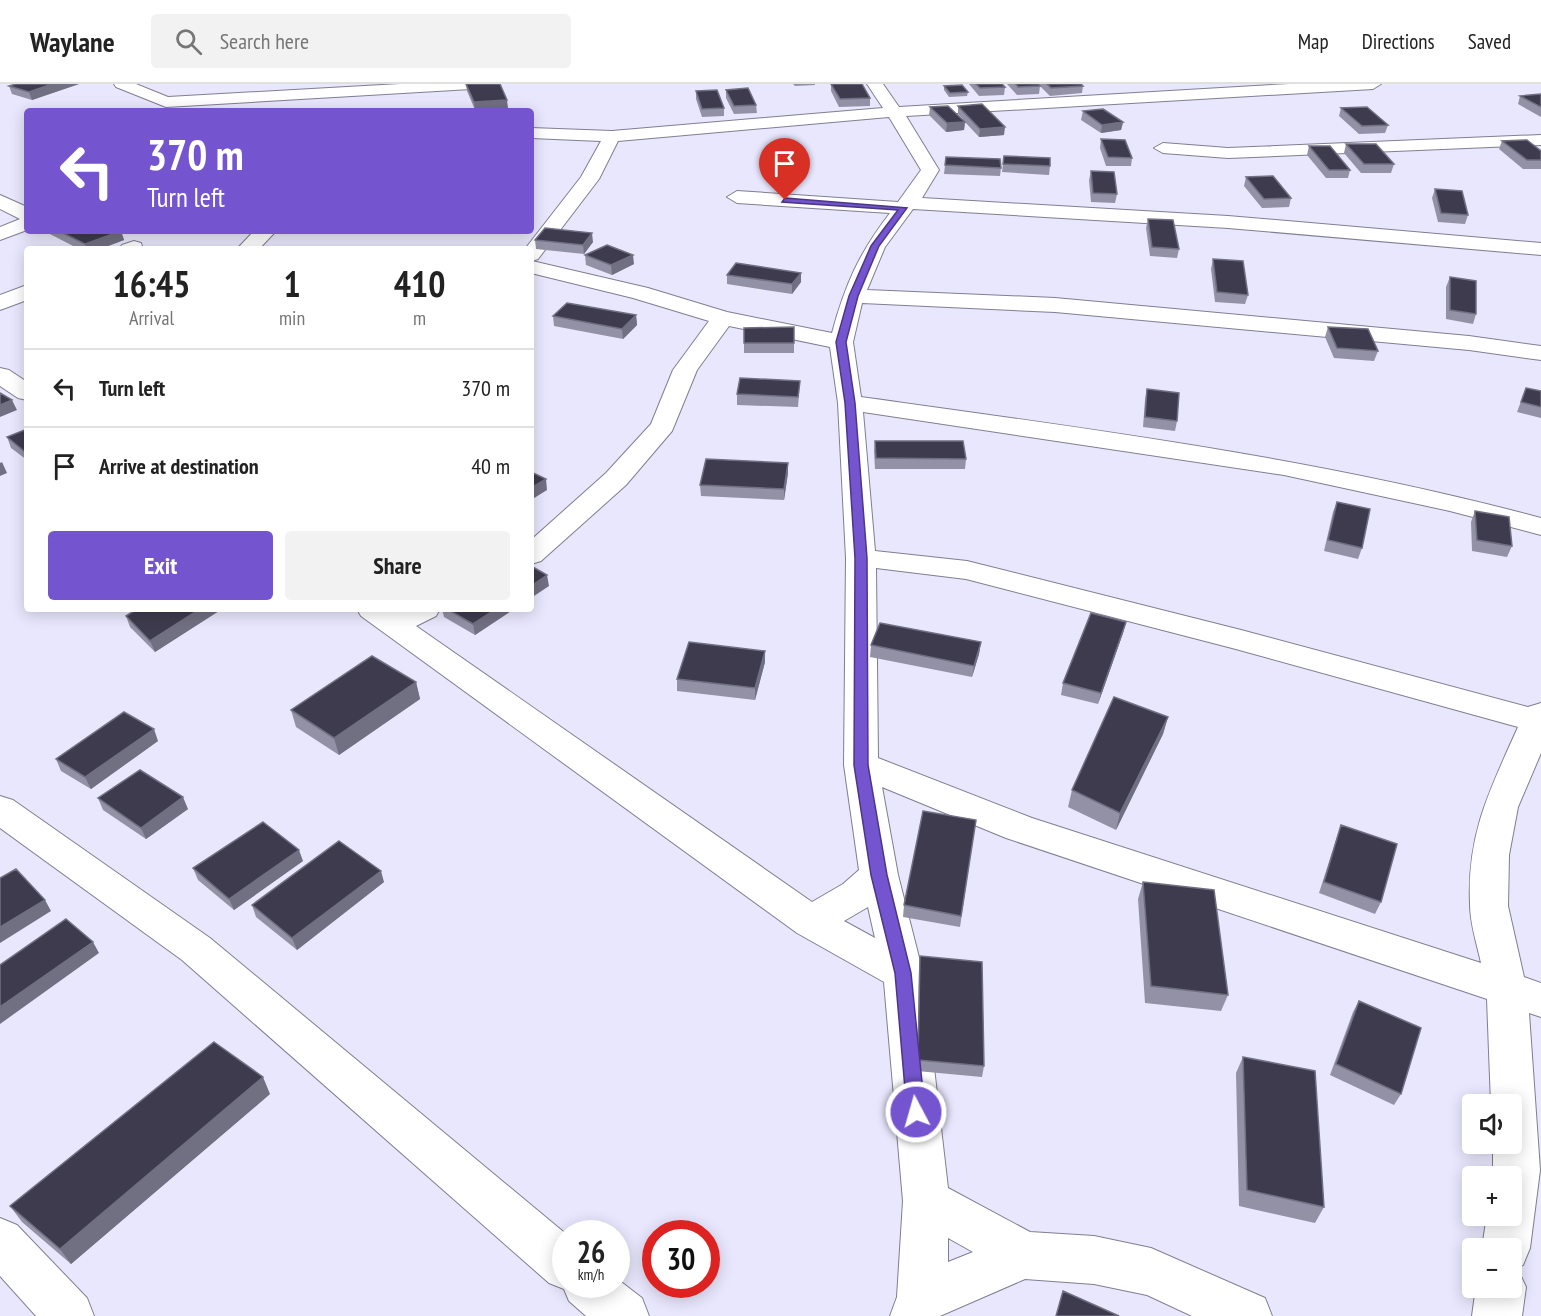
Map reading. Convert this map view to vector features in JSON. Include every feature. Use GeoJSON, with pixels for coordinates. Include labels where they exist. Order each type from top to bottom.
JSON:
{"type":"FeatureCollection","features":[{"type":"Feature","properties":{"kind":"street"},"geometry":{"type":"LineString","coordinates":[[122,84],[166,102],[283,97],[471,84]]}},
{"type":"Feature","properties":{"kind":"street"},"geometry":{"type":"LineString","coordinates":[[874,84],[918,147],[930,170],[928,177],[875,246],[853,296],[841,342],[850,403],[861,558],[861,765],[879,875],[903,973],[926,1201],[919,1306],[1025,1255]]}},
{"type":"Feature","properties":{"kind":"street"},"geometry":{"type":"LineString","coordinates":[[534,133],[612,136],[894,112],[1373,84]]}},
{"type":"Feature","properties":{"kind":"street"},"geometry":{"type":"LineString","coordinates":[[534,251],[590,179],[612,136]]}},
{"type":"Feature","properties":{"kind":"street"},"geometry":{"type":"LineString","coordinates":[[1163,148],[1228,153],[1541,140]]}},
{"type":"Feature","properties":{"kind":"street"},"geometry":{"type":"LineString","coordinates":[[737,197],[1240,223],[1541,249]]}},
{"type":"Feature","properties":{"kind":"street"},"geometry":{"type":"LineString","coordinates":[[0,201],[24,213]]}},
{"type":"Feature","properties":{"kind":"street"},"geometry":{"type":"LineString","coordinates":[[0,234],[24,224]]}},
{"type":"Feature","properties":{"kind":"street"},"geometry":{"type":"LineString","coordinates":[[250,246],[263,234]]}},
{"type":"Feature","properties":{"kind":"street"},"geometry":{"type":"LineString","coordinates":[[534,268],[640,293],[723,318],[841,342]]}},
{"type":"Feature","properties":{"kind":"street"},"geometry":{"type":"LineString","coordinates":[[0,303],[24,293]]}},
{"type":"Feature","properties":{"kind":"street"},"geometry":{"type":"LineString","coordinates":[[853,296],[1055,305],[1306,330],[1469,343],[1541,353]]}},
{"type":"Feature","properties":{"kind":"street"},"geometry":{"type":"LineString","coordinates":[[534,552],[616,479],[663,426],[685,370],[723,318]]}},
{"type":"Feature","properties":{"kind":"street"},"geometry":{"type":"LineString","coordinates":[[0,375],[24,391]]}},
{"type":"Feature","properties":{"kind":"street"},"geometry":{"type":"LineString","coordinates":[[850,403],[1150,445],[1308,472],[1461,503],[1541,527]]}},
{"type":"Feature","properties":{"kind":"street"},"geometry":{"type":"LineString","coordinates":[[861,558],[967,570],[1540,719],[1500,807],[1490,855],[1489,906],[1524,995],[1517,1166]]}},
{"type":"Feature","properties":{"kind":"street"},"geometry":{"type":"LineString","coordinates":[[398,614],[811,922],[903,973]]}},
{"type":"Feature","properties":{"kind":"street"},"geometry":{"type":"LineString","coordinates":[[861,765],[1019,828],[1524,995]]}},
{"type":"Feature","properties":{"kind":"street"},"geometry":{"type":"LineString","coordinates":[[0,809],[196,949],[552,1254]]}},
{"type":"Feature","properties":{"kind":"street"},"geometry":{"type":"LineString","coordinates":[[811,922],[857,895],[879,875]]}},
{"type":"Feature","properties":{"kind":"street"},"geometry":{"type":"LineString","coordinates":[[926,1201],[1025,1255],[1094,1260],[1151,1272],[1247,1316]]}},
{"type":"Feature","properties":{"kind":"street"},"geometry":{"type":"LineString","coordinates":[[0,1241],[69,1316]]}},
{"type":"Feature","properties":{"kind":"street"},"geometry":{"type":"LineString","coordinates":[[603,1298],[624,1316]]}},
{"type":"Feature","properties":{"kind":"street"},"geometry":{"type":"LineString","coordinates":[[1497,1316],[1499,1298]]}},
{"type":"Feature","properties":{"kind":"building"},"geometry":{"type":"Polygon","coordinates":[[[52,84],[29,92],[9,86],[52,84]]]}},
{"type":"Feature","properties":{"kind":"building"},"geometry":{"type":"Polygon","coordinates":[[[466,84],[500,84],[507,100],[474,102],[466,84]]]}},
{"type":"Feature","properties":{"kind":"building"},"geometry":{"type":"Polygon","coordinates":[[[831,84],[862,84],[870,98],[840,99],[831,84]]]}},
{"type":"Feature","properties":{"kind":"building"},"geometry":{"type":"Polygon","coordinates":[[[976,84],[1002,84],[1005,87],[980,88],[976,84]]]}},
{"type":"Feature","properties":{"kind":"building"},"geometry":{"type":"Polygon","coordinates":[[[1016,84],[1038,84],[1040,86],[1018,87],[1016,84]]]}},
{"type":"Feature","properties":{"kind":"building"},"geometry":{"type":"Polygon","coordinates":[[[1047,84],[1081,84],[1083,86],[1051,88],[1047,84]]]}},
{"type":"Feature","properties":{"kind":"building"},"geometry":{"type":"Polygon","coordinates":[[[962,85],[968,92],[950,93],[944,86],[962,85]]]}},
{"type":"Feature","properties":{"kind":"building"},"geometry":{"type":"Polygon","coordinates":[[[748,88],[756,105],[734,106],[726,90],[748,88]]]}},
{"type":"Feature","properties":{"kind":"building"},"geometry":{"type":"Polygon","coordinates":[[[717,90],[724,108],[702,109],[696,91],[717,90]]]}},
{"type":"Feature","properties":{"kind":"building"},"geometry":{"type":"Polygon","coordinates":[[[1541,94],[1541,107],[1520,96],[1541,94]]]}},
{"type":"Feature","properties":{"kind":"building"},"geometry":{"type":"Polygon","coordinates":[[[982,104],[1005,127],[980,129],[958,106],[982,104]]]}},
{"type":"Feature","properties":{"kind":"building"},"geometry":{"type":"Polygon","coordinates":[[[948,106],[965,122],[947,123],[930,107],[948,106]]]}},
{"type":"Feature","properties":{"kind":"building"},"geometry":{"type":"Polygon","coordinates":[[[1367,107],[1388,125],[1362,126],[1341,108],[1367,107]]]}},
{"type":"Feature","properties":{"kind":"building"},"geometry":{"type":"Polygon","coordinates":[[[1103,109],[1123,122],[1102,125],[1083,111],[1103,109]]]}},
{"type":"Feature","properties":{"kind":"building"},"geometry":{"type":"Polygon","coordinates":[[[1101,139],[1125,140],[1132,158],[1108,157],[1101,139]]]}},
{"type":"Feature","properties":{"kind":"building"},"geometry":{"type":"Polygon","coordinates":[[[1527,140],[1541,151],[1541,160],[1527,160],[1502,141],[1527,140]]]}},
{"type":"Feature","properties":{"kind":"building"},"geometry":{"type":"Polygon","coordinates":[[[1346,144],[1376,144],[1394,164],[1364,164],[1346,144]]]}},
{"type":"Feature","properties":{"kind":"building"},"geometry":{"type":"Polygon","coordinates":[[[1309,146],[1330,146],[1350,170],[1329,170],[1309,146]]]}},
{"type":"Feature","properties":{"kind":"building"},"geometry":{"type":"Polygon","coordinates":[[[1004,156],[1050,158],[1050,166],[1003,164],[1004,156]]]}},
{"type":"Feature","properties":{"kind":"building"},"geometry":{"type":"Polygon","coordinates":[[[946,157],[1000,159],[1001,168],[945,165],[946,157]]]}},
{"type":"Feature","properties":{"kind":"building"},"geometry":{"type":"Polygon","coordinates":[[[1091,171],[1114,172],[1117,194],[1093,193],[1091,171]]]}},
{"type":"Feature","properties":{"kind":"building"},"geometry":{"type":"Polygon","coordinates":[[[1273,176],[1291,198],[1264,199],[1246,177],[1273,176]]]}},
{"type":"Feature","properties":{"kind":"building"},"geometry":{"type":"Polygon","coordinates":[[[1435,189],[1462,191],[1468,215],[1441,213],[1435,189]]]}},
{"type":"Feature","properties":{"kind":"building"},"geometry":{"type":"Polygon","coordinates":[[[1148,219],[1173,220],[1179,249],[1152,247],[1148,219]]]}},
{"type":"Feature","properties":{"kind":"building"},"geometry":{"type":"Polygon","coordinates":[[[545,228],[592,233],[583,245],[535,240],[545,228]]]}},
{"type":"Feature","properties":{"kind":"building"},"geometry":{"type":"Polygon","coordinates":[[[65,234],[113,234],[85,244],[65,234]]]}},
{"type":"Feature","properties":{"kind":"building"},"geometry":{"type":"Polygon","coordinates":[[[607,245],[633,255],[611,265],[585,255],[607,245]]]}},
{"type":"Feature","properties":{"kind":"building"},"geometry":{"type":"Polygon","coordinates":[[[1213,259],[1243,261],[1248,295],[1217,292],[1213,259]]]}},
{"type":"Feature","properties":{"kind":"building"},"geometry":{"type":"Polygon","coordinates":[[[736,263],[801,273],[792,284],[727,275],[736,263]]]}},
{"type":"Feature","properties":{"kind":"building"},"geometry":{"type":"Polygon","coordinates":[[[1450,277],[1476,281],[1476,314],[1450,310],[1450,277]]]}},
{"type":"Feature","properties":{"kind":"building"},"geometry":{"type":"Polygon","coordinates":[[[567,303],[636,315],[622,329],[553,316],[567,303]]]}},
{"type":"Feature","properties":{"kind":"building"},"geometry":{"type":"Polygon","coordinates":[[[794,327],[794,343],[744,343],[744,328],[794,327]]]}},
{"type":"Feature","properties":{"kind":"building"},"geometry":{"type":"Polygon","coordinates":[[[1328,327],[1368,329],[1378,351],[1337,348],[1328,327]]]}},
{"type":"Feature","properties":{"kind":"building"},"geometry":{"type":"Polygon","coordinates":[[[740,378],[800,381],[798,397],[737,394],[740,378]]]}},
{"type":"Feature","properties":{"kind":"building"},"geometry":{"type":"Polygon","coordinates":[[[1526,388],[1541,391],[1541,407],[1521,402],[1526,388]]]}},
{"type":"Feature","properties":{"kind":"building"},"geometry":{"type":"Polygon","coordinates":[[[1147,389],[1179,393],[1177,421],[1145,417],[1147,389]]]}},
{"type":"Feature","properties":{"kind":"building"},"geometry":{"type":"Polygon","coordinates":[[[0,393],[12,400],[0,405],[0,393]]]}},
{"type":"Feature","properties":{"kind":"building"},"geometry":{"type":"Polygon","coordinates":[[[24,430],[24,451],[7,437],[24,430]]]}},
{"type":"Feature","properties":{"kind":"building"},"geometry":{"type":"Polygon","coordinates":[[[875,441],[963,441],[966,459],[876,458],[875,441]]]}},
{"type":"Feature","properties":{"kind":"building"},"geometry":{"type":"Polygon","coordinates":[[[706,459],[788,463],[784,489],[700,485],[706,459]]]}},
{"type":"Feature","properties":{"kind":"building"},"geometry":{"type":"Polygon","coordinates":[[[534,473],[546,479],[534,486],[534,473]]]}},
{"type":"Feature","properties":{"kind":"building"},"geometry":{"type":"Polygon","coordinates":[[[1337,502],[1370,509],[1362,548],[1328,540],[1337,502]]]}},
{"type":"Feature","properties":{"kind":"building"},"geometry":{"type":"Polygon","coordinates":[[[1475,511],[1509,517],[1512,546],[1477,540],[1475,511]]]}},
{"type":"Feature","properties":{"kind":"building"},"geometry":{"type":"Polygon","coordinates":[[[534,568],[547,575],[534,584],[534,568]]]}},
{"type":"Feature","properties":{"kind":"building"},"geometry":{"type":"Polygon","coordinates":[[[132,612],[195,612],[150,641],[126,616],[132,612]]]}},
{"type":"Feature","properties":{"kind":"building"},"geometry":{"type":"Polygon","coordinates":[[[452,612],[491,612],[473,624],[452,612]]]}},
{"type":"Feature","properties":{"kind":"building"},"geometry":{"type":"Polygon","coordinates":[[[1091,613],[1126,622],[1101,693],[1063,683],[1091,613]]]}},
{"type":"Feature","properties":{"kind":"building"},"geometry":{"type":"Polygon","coordinates":[[[880,623],[981,642],[974,666],[871,645],[880,623]]]}},
{"type":"Feature","properties":{"kind":"building"},"geometry":{"type":"Polygon","coordinates":[[[689,642],[765,651],[755,688],[677,679],[689,642]]]}},
{"type":"Feature","properties":{"kind":"building"},"geometry":{"type":"Polygon","coordinates":[[[372,656],[416,682],[334,738],[291,710],[372,656]]]}},
{"type":"Feature","properties":{"kind":"building"},"geometry":{"type":"Polygon","coordinates":[[[1114,697],[1168,717],[1120,813],[1072,790],[1114,697]]]}},
{"type":"Feature","properties":{"kind":"building"},"geometry":{"type":"Polygon","coordinates":[[[124,712],[154,729],[85,777],[56,759],[124,712]]]}},
{"type":"Feature","properties":{"kind":"building"},"geometry":{"type":"Polygon","coordinates":[[[140,770],[183,797],[141,828],[98,798],[140,770]]]}},
{"type":"Feature","properties":{"kind":"building"},"geometry":{"type":"Polygon","coordinates":[[[923,811],[976,820],[961,916],[904,905],[923,811]]]}},
{"type":"Feature","properties":{"kind":"building"},"geometry":{"type":"Polygon","coordinates":[[[263,822],[299,850],[229,899],[193,868],[263,822]]]}},
{"type":"Feature","properties":{"kind":"building"},"geometry":{"type":"Polygon","coordinates":[[[1341,825],[1397,844],[1381,902],[1324,882],[1341,825]]]}},
{"type":"Feature","properties":{"kind":"building"},"geometry":{"type":"Polygon","coordinates":[[[339,841],[381,871],[292,938],[252,905],[339,841]]]}},
{"type":"Feature","properties":{"kind":"building"},"geometry":{"type":"Polygon","coordinates":[[[16,869],[45,900],[0,927],[0,878],[16,869]]]}},
{"type":"Feature","properties":{"kind":"building"},"geometry":{"type":"Polygon","coordinates":[[[1143,882],[1214,890],[1228,995],[1151,986],[1143,882]]]}},
{"type":"Feature","properties":{"kind":"building"},"geometry":{"type":"Polygon","coordinates":[[[66,919],[93,942],[0,1007],[0,965],[66,919]]]}},
{"type":"Feature","properties":{"kind":"building"},"geometry":{"type":"Polygon","coordinates":[[[920,956],[982,962],[984,1066],[918,1060],[920,956]]]}},
{"type":"Feature","properties":{"kind":"building"},"geometry":{"type":"Polygon","coordinates":[[[1359,1001],[1421,1028],[1401,1094],[1336,1064],[1359,1001]]]}},
{"type":"Feature","properties":{"kind":"building"},"geometry":{"type":"Polygon","coordinates":[[[214,1042],[263,1077],[60,1249],[10,1206],[214,1042]]]}},
{"type":"Feature","properties":{"kind":"building"},"geometry":{"type":"Polygon","coordinates":[[[1243,1057],[1315,1071],[1324,1207],[1247,1190],[1243,1057]]]}},
{"type":"Feature","properties":{"kind":"building"},"geometry":{"type":"Polygon","coordinates":[[[1063,1291],[1119,1316],[1056,1316],[1063,1291]]]}},
{"type":"Feature","properties":{"kind":"route"},"geometry":{"type":"LineString","coordinates":[[785,200],[903,208],[875,246],[853,296],[841,342],[850,403],[861,558],[861,765],[879,875],[903,973],[916,1112]]}}]}
